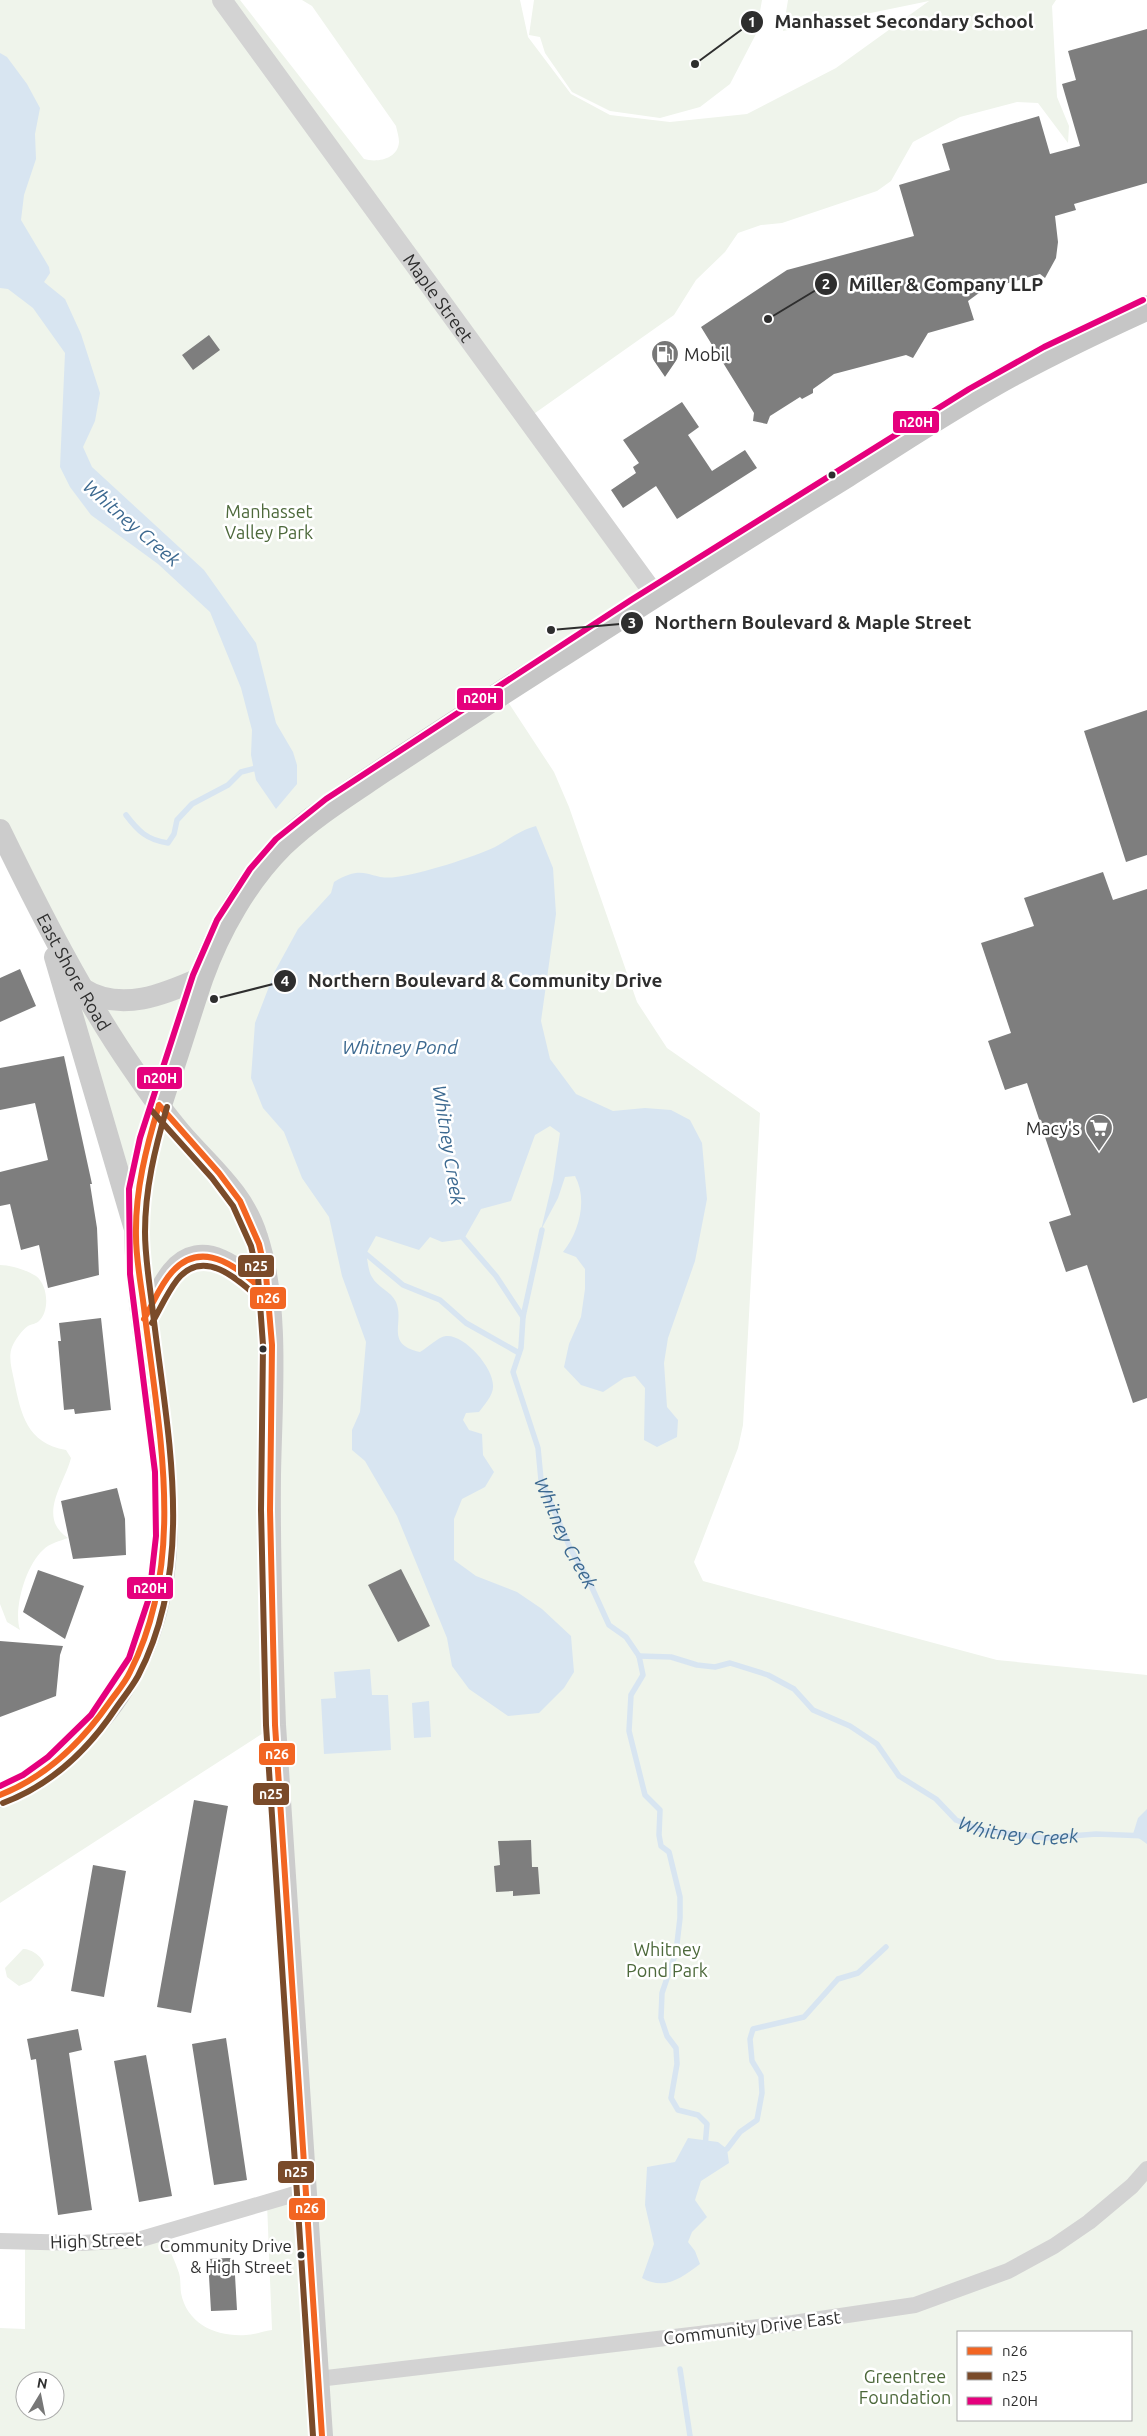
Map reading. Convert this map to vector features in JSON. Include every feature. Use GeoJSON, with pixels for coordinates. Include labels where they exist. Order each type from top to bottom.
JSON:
{"type":"FeatureCollection","features":[{"type":"Feature","properties":{"kind":"main road"},"geometry":{"type":"LineString","coordinates":[[0,1795],[12,1791],[53,1764],[82,1739],[107,1710],[127,1679],[145,1645],[153,1618],[164,1564],[167,1520],[162,1455],[144,1319],[136,1234],[137,1200],[142,1166],[159,1106],[201,978],[228,920],[254,878],[278,849],[315,816],[656,595],[961,404],[1064,347],[1147,308]]}},
{"type":"Feature","properties":{"kind":"main road","name":"East Shore Road"},"geometry":{"type":"LineString","coordinates":[[0,830],[83,989],[132,1068],[159,1106],[236,1194],[250,1218],[262,1257],[268,1295],[271,1350],[271,1584],[275,1725],[322,2436]]}},
{"type":"Feature","properties":{"kind":"main road"},"geometry":{"type":"LineString","coordinates":[[41,908],[136,1234]]}},
{"type":"Feature","properties":{"kind":"main road"},"geometry":{"type":"LineString","coordinates":[[83,989],[108,998],[145,1000],[201,978]]}},
{"type":"Feature","properties":{"kind":"main road"},"geometry":{"type":"LineString","coordinates":[[144,1319],[171,1273],[192,1259],[212,1257],[232,1264],[268,1295]]}},
{"type":"Feature","properties":{"kind":"street","name":"Maple Street"},"geometry":{"type":"LineString","coordinates":[[222,0],[656,595]]}},
{"type":"Feature","properties":{"kind":"street","name":"Community Drive East"},"geometry":{"type":"LineString","coordinates":[[318,2379],[793,2323],[916,2305],[1008,2272],[1054,2246],[1089,2222],[1132,2186],[1147,2169]]}},
{"type":"Feature","properties":{"kind":"street","name":"High Street"},"geometry":{"type":"LineString","coordinates":[[0,2241],[80,2243],[138,2240],[305,2191]]}},
{"type":"Feature","properties":{"kind":"green space"},"geometry":{"type":"Polygon","coordinates":[[[0,0],[240,0],[364,159],[381,160],[391,156],[398,148],[399,142],[396,126],[312,6],[302,0],[520,0],[528,37],[571,94],[610,115],[670,122],[747,114],[836,68],[929,1],[783,31],[788,0],[1056,0],[1052,6],[1057,97],[1069,126],[1068,143],[1038,103],[1017,102],[960,117],[913,142],[891,181],[877,191],[782,223],[761,225],[738,233],[725,252],[696,280],[674,315],[528,418],[655,595],[502,693],[554,772],[569,807],[637,1002],[667,1048],[760,1113],[743,1425],[738,1448],[694,1562],[703,1581],[997,1660],[1147,1675],[1147,2436],[0,2436],[0,2328],[25,2329],[25,2241],[164,2234],[179,2273],[181,2293],[189,2313],[204,2326],[214,2331],[235,2335],[252,2334],[272,2330],[267,2203],[305,2191],[274,1726],[0,1903],[0,1795],[107,1710],[164,1564],[136,1234],[41,908],[0,830],[0,0]]]}},
{"type":"Feature","properties":{"kind":"green space"},"geometry":{"type":"Polygon","coordinates":[[[534,0],[762,0],[756,34],[730,84],[700,107],[660,118],[610,111],[572,92],[545,53],[540,37],[529,35],[534,0]]]}},
{"type":"Feature","properties":{"kind":"green space"},"geometry":{"type":"Polygon","coordinates":[[[0,1265],[28,1272],[36,1276],[43,1285],[46,1305],[43,1317],[28,1326],[15,1341],[11,1351],[11,1368],[23,1416],[28,1426],[42,1441],[66,1450],[71,1458],[53,1510],[54,1520],[59,1530],[68,1538],[55,1542],[46,1548],[31,1566],[22,1588],[20,1599],[18,1621],[20,1630],[7,1622],[0,1604],[0,1265]]]}},
{"type":"Feature","properties":{"kind":"green space"},"geometry":{"type":"Polygon","coordinates":[[[23,1949],[30,1950],[36,1954],[42,1959],[44,1965],[31,1981],[19,1986],[7,1977],[5,1968],[23,1949]]]}},
{"type":"Feature","properties":{"kind":"water"},"geometry":{"type":"Polygon","coordinates":[[[0,53],[7,57],[27,84],[40,108],[35,134],[36,159],[24,195],[21,220],[49,267],[50,273],[44,282],[65,299],[81,334],[100,393],[95,421],[83,447],[92,467],[204,570],[256,643],[276,723],[293,752],[297,765],[297,784],[276,809],[256,780],[251,755],[252,730],[241,688],[210,612],[158,564],[91,515],[70,487],[60,467],[65,353],[33,308],[8,289],[0,288],[0,53]]]}},
{"type":"Feature","properties":{"kind":"water","name":"Whitney Pond"},"geometry":{"type":"Polygon","coordinates":[[[536,826],[553,868],[556,914],[541,1021],[550,1059],[576,1094],[613,1111],[645,1108],[671,1110],[690,1120],[702,1143],[707,1199],[695,1261],[668,1338],[664,1363],[667,1407],[678,1420],[677,1437],[657,1447],[644,1440],[645,1388],[635,1376],[624,1378],[603,1392],[581,1385],[564,1367],[569,1344],[581,1317],[585,1289],[585,1269],[576,1257],[563,1252],[569,1244],[580,1216],[581,1195],[575,1176],[565,1177],[558,1198],[541,1230],[553,1180],[560,1133],[550,1126],[535,1135],[511,1201],[481,1209],[464,1239],[442,1242],[430,1237],[419,1250],[376,1236],[366,1254],[372,1277],[396,1302],[398,1332],[402,1344],[420,1352],[436,1340],[446,1336],[461,1340],[483,1361],[492,1378],[493,1389],[488,1400],[479,1412],[466,1413],[463,1420],[469,1430],[482,1434],[483,1455],[494,1472],[485,1487],[462,1499],[454,1519],[454,1560],[476,1576],[517,1592],[542,1609],[571,1636],[574,1672],[564,1688],[539,1713],[508,1716],[469,1689],[452,1666],[447,1638],[397,1516],[365,1461],[352,1450],[352,1430],[360,1412],[366,1342],[342,1276],[329,1217],[302,1178],[284,1132],[263,1108],[251,1078],[255,1023],[275,971],[298,929],[331,893],[334,882],[353,873],[387,878],[433,869],[486,851],[520,832],[536,826]]]}},
{"type":"Feature","properties":{"kind":"water"},"geometry":{"type":"Polygon","coordinates":[[[370,1669],[372,1695],[388,1695],[391,1750],[324,1754],[321,1699],[336,1698],[334,1672],[370,1669]]]}},
{"type":"Feature","properties":{"kind":"water"},"geometry":{"type":"Polygon","coordinates":[[[429,1701],[431,1737],[414,1738],[412,1703],[429,1701]]]}},
{"type":"Feature","properties":{"kind":"water"},"geometry":{"type":"Polygon","coordinates":[[[1147,1809],[1147,1844],[1133,1834],[1138,1818],[1147,1809]]]}},
{"type":"Feature","properties":{"kind":"water"},"geometry":{"type":"Polygon","coordinates":[[[688,2138],[718,2142],[727,2149],[729,2163],[701,2181],[695,2200],[707,2217],[692,2232],[688,2242],[695,2251],[700,2264],[672,2281],[665,2283],[650,2282],[642,2278],[654,2244],[645,2205],[647,2167],[675,2162],[688,2138]]]}},
{"type":"Feature","properties":{"kind":"building"},"geometry":{"type":"Polygon","coordinates":[[[1147,29],[1147,183],[1074,204],[1076,210],[1055,216],[1058,242],[1056,258],[1045,278],[1040,274],[983,290],[968,301],[974,320],[928,333],[913,358],[906,355],[834,374],[813,389],[813,393],[802,399],[800,397],[770,416],[767,424],[753,421],[754,413],[701,327],[787,270],[914,236],[899,185],[950,170],[942,144],[1039,116],[1050,154],[1080,146],[1062,84],[1076,80],[1068,51],[1147,29]]]}},
{"type":"Feature","properties":{"kind":"building"},"geometry":{"type":"Polygon","coordinates":[[[209,335],[220,350],[193,370],[182,355],[209,335]]]}},
{"type":"Feature","properties":{"kind":"building"},"geometry":{"type":"Polygon","coordinates":[[[682,402],[699,427],[688,435],[712,471],[745,450],[757,468],[677,519],[656,486],[623,508],[611,490],[636,473],[633,467],[639,463],[623,440],[682,402]]]}},
{"type":"Feature","properties":{"kind":"building"},"geometry":{"type":"Polygon","coordinates":[[[1147,710],[1147,855],[1126,862],[1084,731],[1147,710]]]}},
{"type":"Feature","properties":{"kind":"building","name":"Macy's"},"geometry":{"type":"Polygon","coordinates":[[[1103,872],[1113,900],[1147,889],[1147,1398],[1133,1403],[1087,1265],[1066,1272],[1049,1222],[1071,1215],[1027,1083],[1005,1090],[988,1041],[1011,1033],[981,943],[1034,926],[1024,898],[1103,872]]]}},
{"type":"Feature","properties":{"kind":"building"},"geometry":{"type":"Polygon","coordinates":[[[20,969],[36,1006],[0,1022],[0,978],[20,969]]]}},
{"type":"Feature","properties":{"kind":"building"},"geometry":{"type":"Polygon","coordinates":[[[64,1056],[92,1184],[90,1184],[97,1228],[99,1275],[48,1288],[39,1245],[21,1250],[10,1204],[0,1206],[0,1172],[48,1160],[35,1103],[0,1110],[0,1068],[64,1056]]]}},
{"type":"Feature","properties":{"kind":"building"},"geometry":{"type":"Polygon","coordinates":[[[101,1318],[111,1410],[75,1414],[74,1409],[64,1410],[58,1341],[61,1341],[59,1323],[101,1318]]]}},
{"type":"Feature","properties":{"kind":"building"},"geometry":{"type":"Polygon","coordinates":[[[117,1488],[125,1519],[126,1555],[73,1559],[61,1501],[117,1488]]]}},
{"type":"Feature","properties":{"kind":"building"},"geometry":{"type":"Polygon","coordinates":[[[401,1569],[430,1626],[398,1642],[368,1585],[401,1569]]]}},
{"type":"Feature","properties":{"kind":"building"},"geometry":{"type":"Polygon","coordinates":[[[38,1570],[84,1586],[65,1639],[23,1612],[38,1570]]]}},
{"type":"Feature","properties":{"kind":"building"},"geometry":{"type":"Polygon","coordinates":[[[0,1641],[63,1646],[60,1655],[56,1696],[0,1717],[0,1641]]]}},
{"type":"Feature","properties":{"kind":"building"},"geometry":{"type":"Polygon","coordinates":[[[194,1800],[228,1806],[191,2013],[157,2007],[194,1800]]]}},
{"type":"Feature","properties":{"kind":"building"},"geometry":{"type":"Polygon","coordinates":[[[531,1840],[532,1867],[538,1867],[540,1894],[513,1896],[513,1891],[496,1892],[494,1866],[500,1865],[498,1841],[531,1840]]]}},
{"type":"Feature","properties":{"kind":"building"},"geometry":{"type":"Polygon","coordinates":[[[93,1865],[126,1871],[104,1997],[71,1991],[93,1865]]]}},
{"type":"Feature","properties":{"kind":"building"},"geometry":{"type":"Polygon","coordinates":[[[78,2029],[82,2050],[69,2053],[92,2210],[58,2215],[36,2059],[31,2060],[27,2039],[78,2029]]]}},
{"type":"Feature","properties":{"kind":"building"},"geometry":{"type":"Polygon","coordinates":[[[226,2038],[247,2180],[214,2185],[192,2044],[226,2038]]]}},
{"type":"Feature","properties":{"kind":"building"},"geometry":{"type":"Polygon","coordinates":[[[146,2055],[172,2196],[139,2202],[114,2061],[146,2055]]]}},
{"type":"Feature","properties":{"kind":"building"},"geometry":{"type":"Polygon","coordinates":[[[234,2258],[237,2310],[211,2311],[208,2259],[234,2258]]]}},
{"type":"Feature","properties":{"kind":"waterway"},"geometry":{"type":"LineString","coordinates":[[126,815],[144,834],[154,840],[168,843],[174,834],[177,820],[192,804],[228,785],[241,772],[260,767]]}},
{"type":"Feature","properties":{"kind":"waterway"},"geometry":{"type":"LineString","coordinates":[[523,1317],[542,1230]]}},
{"type":"Feature","properties":{"kind":"waterway"},"geometry":{"type":"LineString","coordinates":[[464,1239],[496,1276],[523,1317],[521,1348],[513,1372],[538,1448],[541,1480],[571,1550],[588,1579],[609,1625],[626,1637],[639,1656],[643,1675],[631,1695],[629,1731],[645,1795],[660,1810],[659,1835],[661,1846],[669,1852],[680,1897],[680,1918],[676,1952],[662,1993],[661,2018],[667,2036],[676,2048],[677,2064],[671,2098],[678,2110],[698,2115],[707,2124],[705,2147]]}},
{"type":"Feature","properties":{"kind":"waterway"},"geometry":{"type":"LineString","coordinates":[[366,1254],[403,1285],[440,1300],[466,1323],[519,1353]]}},
{"type":"Feature","properties":{"kind":"waterway","name":"Whitney Creek"},"geometry":{"type":"LineString","coordinates":[[639,1656],[671,1657],[697,1665],[715,1667],[730,1663],[768,1675],[794,1689],[813,1710],[850,1726],[877,1744],[899,1776],[936,1799],[956,1820],[981,1830],[1045,1838],[1096,1834],[1147,1836]]}},
{"type":"Feature","properties":{"kind":"waterway"},"geometry":{"type":"LineString","coordinates":[[722,2152],[727,2149],[740,2132],[757,2120],[762,2093],[761,2076],[752,2061],[750,2039],[753,2029],[804,2017],[838,1979],[858,1973],[886,1947]]}},
{"type":"Feature","properties":{"kind":"waterway"},"geometry":{"type":"LineString","coordinates":[[680,2369],[690,2436]]}},
{"type":"Feature","properties":{"kind":"transit line","name":"n20H"},"geometry":{"type":"LineString","coordinates":[[0,1786],[23,1775],[48,1757],[91,1715],[129,1658],[149,1598],[156,1536],[155,1472],[130,1274],[129,1189],[140,1138],[193,975],[217,920],[250,869],[276,839],[326,799],[631,600],[969,389],[1044,347],[1143,300]]}},
{"type":"Feature","properties":{"kind":"transit line","name":"n26"},"geometry":{"type":"LineString","coordinates":[[159,1105],[219,1173],[240,1201],[259,1244],[266,1275],[272,1345],[270,1510],[275,1725],[322,2436]]}},
{"type":"Feature","properties":{"kind":"transit line","name":"n26"},"geometry":{"type":"LineString","coordinates":[[0,1795],[17,1788],[47,1769],[74,1745],[98,1718],[130,1672],[148,1629],[159,1584],[164,1538],[161,1446],[136,1236],[139,1186],[159,1105]]}},
{"type":"Feature","properties":{"kind":"transit line","name":"n25"},"geometry":{"type":"LineString","coordinates":[[3,1803],[37,1786],[52,1776],[81,1752],[105,1723],[138,1676],[156,1633],[167,1588],[172,1543],[173,1497],[170,1451],[148,1272],[145,1232],[145,1216],[152,1169],[167,1107]]}},
{"type":"Feature","properties":{"kind":"transit line","name":"n25"},"geometry":{"type":"LineString","coordinates":[[152,1111],[212,1178],[233,1206],[251,1246],[258,1276],[263,1345],[261,1510],[266,1725],[313,2436]]}},
{"type":"Feature","properties":{"kind":"transit line","name":"n26"},"geometry":{"type":"LineString","coordinates":[[144,1319],[160,1289],[172,1272],[184,1262],[197,1257],[210,1257],[222,1261],[247,1276],[268,1295]]}},
{"type":"Feature","properties":{"kind":"transit line","name":"n25"},"geometry":{"type":"LineString","coordinates":[[152,1323],[177,1280],[188,1270],[199,1266],[210,1266],[221,1270],[243,1284],[262,1301]]}},
{"type":"Feature","properties":{"kind":"place","name":"Manhasset Secondary School"},"geometry":{"type":"Point","coordinates":[695,64]}},
{"type":"Feature","properties":{"kind":"place","name":"Miller & Company LLP"},"geometry":{"type":"Point","coordinates":[768,319]}},
{"type":"Feature","properties":{"kind":"place","name":"Mobil"},"geometry":{"type":"Point","coordinates":[665,378]}},
{"type":"Feature","properties":{"kind":"place","name":"Northern Boulevard & Maple Street"},"geometry":{"type":"Point","coordinates":[551,630]}},
{"type":"Feature","properties":{"kind":"place","name":"Northern Boulevard & Community Drive"},"geometry":{"type":"Point","coordinates":[214,999]}},
{"type":"Feature","properties":{"kind":"place","name":"Macy's"},"geometry":{"type":"Point","coordinates":[1099,1152]}},
{"type":"Feature","properties":{"kind":"place","name":"Community Drive & High Street"},"geometry":{"type":"Point","coordinates":[301,2255]}},
{"type":"Feature","properties":{"kind":"park label","name":"Manhasset Valley Park"},"geometry":{"type":"Point","coordinates":[269,521]}},
{"type":"Feature","properties":{"kind":"park label","name":"Whitney Pond Park"},"geometry":{"type":"Point","coordinates":[667,1959]}},
{"type":"Feature","properties":{"kind":"park label","name":"Greentree Foundation"},"geometry":{"type":"Point","coordinates":[905,2386]}}]}
